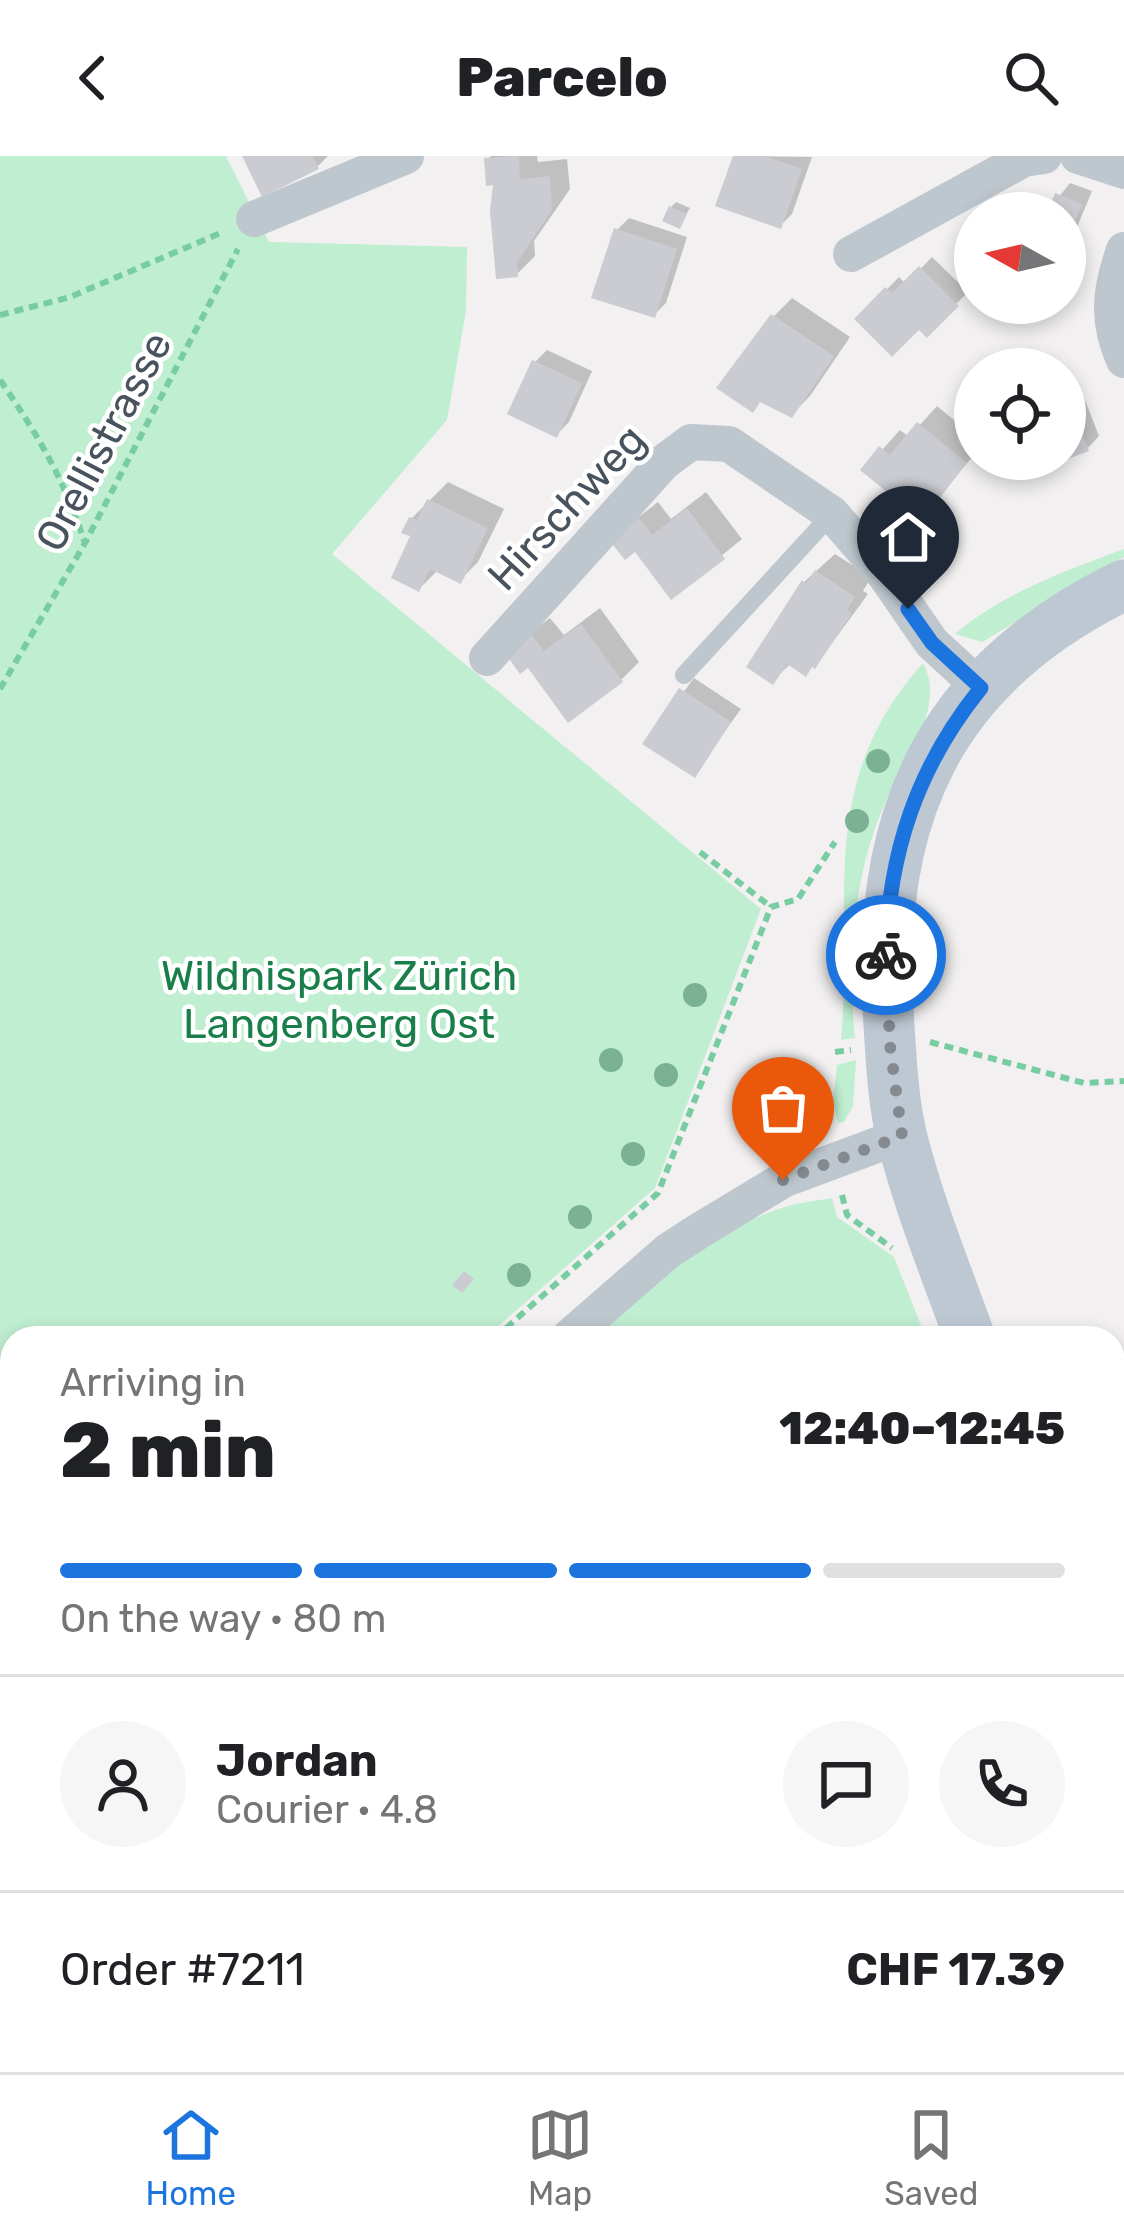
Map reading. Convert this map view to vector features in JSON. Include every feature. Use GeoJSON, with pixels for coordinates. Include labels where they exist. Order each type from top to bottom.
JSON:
{"type":"FeatureCollection","features":[{"type":"Feature","properties":{"kind":"main road"},"geometry":{"type":"LineString","coordinates":[[966,1326],[902,1136],[886,974],[892,874],[908,811],[956,719],[1034,637],[1124,585]]}},
{"type":"Feature","properties":{"kind":"street"},"geometry":{"type":"LineString","coordinates":[[254,219],[406,156]]}},
{"type":"Feature","properties":{"kind":"street"},"geometry":{"type":"LineString","coordinates":[[851,254],[1024,159],[1044,156]]}},
{"type":"Feature","properties":{"kind":"street"},"geometry":{"type":"LineString","coordinates":[[1078,156],[1124,171]]}},
{"type":"Feature","properties":{"kind":"street"},"geometry":{"type":"LineString","coordinates":[[1124,250],[1113,280],[1109,312],[1124,359]]}},
{"type":"Feature","properties":{"kind":"street","name":"Hirschweg"},"geometry":{"type":"LineString","coordinates":[[487,658],[664,462],[692,442],[729,444],[832,514],[885,575],[932,643],[981,688]]}},
{"type":"Feature","properties":{"kind":"street"},"geometry":{"type":"LineString","coordinates":[[582,1326],[668,1251],[783,1180],[902,1136]]}},
{"type":"Feature","properties":{"kind":"lane"},"geometry":{"type":"LineString","coordinates":[[684,675],[832,514]]}},
{"type":"Feature","properties":{"kind":"path"},"geometry":{"type":"LineString","coordinates":[[0,315],[70,297],[254,219]]}},
{"type":"Feature","properties":{"kind":"path","name":"Orellistrasse"},"geometry":{"type":"LineString","coordinates":[[0,689],[85,543],[254,219]]}},
{"type":"Feature","properties":{"kind":"path"},"geometry":{"type":"LineString","coordinates":[[0,380],[43,442],[68,490],[85,543]]}},
{"type":"Feature","properties":{"kind":"path"},"geometry":{"type":"LineString","coordinates":[[771,907],[798,899],[835,842]]}},
{"type":"Feature","properties":{"kind":"path"},"geometry":{"type":"LineString","coordinates":[[700,852],[771,907]]}},
{"type":"Feature","properties":{"kind":"path"},"geometry":{"type":"LineString","coordinates":[[508,1326],[658,1192],[771,907]]}},
{"type":"Feature","properties":{"kind":"path"},"geometry":{"type":"LineString","coordinates":[[934,1041],[1084,1083],[1124,1081]]}},
{"type":"Feature","properties":{"kind":"path"},"geometry":{"type":"LineString","coordinates":[[821,1104],[847,1215],[899,1253]]}},
{"type":"Feature","properties":{"kind":"green space","name":"Wildnispark Zürich Langenberg Ost"},"geometry":{"type":"Polygon","coordinates":[[[0,156],[226,156],[269,242],[467,247],[466,311],[447,420],[332,554],[761,909],[655,1188],[499,1326],[0,1326],[0,156]]]}},
{"type":"Feature","properties":{"kind":"green space"},"geometry":{"type":"Polygon","coordinates":[[[1124,549],[1124,557],[982,642],[955,634],[1014,595],[1124,549]]]}},
{"type":"Feature","properties":{"kind":"green space"},"geometry":{"type":"Polygon","coordinates":[[[923,663],[930,698],[920,734],[886,801],[866,858],[853,948],[855,1038],[841,1040],[846,843],[853,798],[866,753],[889,708],[923,663]]]}},
{"type":"Feature","properties":{"kind":"green space"},"geometry":{"type":"Polygon","coordinates":[[[856,1060],[853,1106],[844,1122],[838,1123],[833,1101],[837,1065],[856,1060]]]}},
{"type":"Feature","properties":{"kind":"green space"},"geometry":{"type":"Polygon","coordinates":[[[762,1107],[816,1122],[819,1137],[771,1159],[758,1122],[762,1107]]]}},
{"type":"Feature","properties":{"kind":"green space"},"geometry":{"type":"Polygon","coordinates":[[[832,1198],[837,1217],[894,1257],[921,1326],[604,1326],[707,1245],[785,1207],[832,1198]]]}},
{"type":"Feature","properties":{"kind":"building"},"geometry":{"type":"Polygon","coordinates":[[[242,156],[313,156],[319,169],[262,197],[242,156]]]}},
{"type":"Feature","properties":{"kind":"building"},"geometry":{"type":"Polygon","coordinates":[[[519,156],[520,179],[550,176],[552,210],[517,262],[518,277],[496,279],[490,211],[493,185],[486,186],[484,158],[519,156]]]}},
{"type":"Feature","properties":{"kind":"building"},"geometry":{"type":"Polygon","coordinates":[[[733,156],[765,156],[802,169],[781,229],[715,206],[733,156]]]}},
{"type":"Feature","properties":{"kind":"building"},"geometry":{"type":"Polygon","coordinates":[[[669,206],[687,214],[680,229],[662,221],[669,206]]]}},
{"type":"Feature","properties":{"kind":"building"},"geometry":{"type":"Polygon","coordinates":[[[614,228],[677,249],[655,318],[591,298],[614,228]]]}},
{"type":"Feature","properties":{"kind":"building"},"geometry":{"type":"Polygon","coordinates":[[[919,266],[954,301],[954,311],[927,338],[919,330],[892,357],[854,319],[885,287],[892,293],[919,266]]]}},
{"type":"Feature","properties":{"kind":"building"},"geometry":{"type":"Polygon","coordinates":[[[771,314],[834,356],[792,418],[760,402],[753,413],[716,388],[771,314]]]}},
{"type":"Feature","properties":{"kind":"building"},"geometry":{"type":"Polygon","coordinates":[[[532,360],[582,383],[557,438],[507,414],[532,360]]]}},
{"type":"Feature","properties":{"kind":"building"},"geometry":{"type":"Polygon","coordinates":[[[917,422],[954,452],[954,480],[928,513],[919,506],[901,530],[885,517],[898,501],[860,470],[879,446],[890,455],[917,422]]]}},
{"type":"Feature","properties":{"kind":"building"},"geometry":{"type":"Polygon","coordinates":[[[427,499],[488,528],[461,584],[430,569],[419,592],[391,578],[410,536],[401,533],[409,517],[417,520],[427,499]]]}},
{"type":"Feature","properties":{"kind":"building"},"geometry":{"type":"Polygon","coordinates":[[[687,508],[725,559],[671,600],[635,552],[625,560],[609,540],[639,518],[652,535],[687,508]]]}},
{"type":"Feature","properties":{"kind":"building"},"geometry":{"type":"Polygon","coordinates":[[[815,570],[855,597],[847,610],[852,613],[815,669],[806,677],[787,664],[773,685],[746,667],[802,580],[806,584],[815,570]]]}},
{"type":"Feature","properties":{"kind":"building"},"geometry":{"type":"Polygon","coordinates":[[[581,624],[623,682],[568,723],[528,668],[520,674],[505,653],[531,634],[544,651],[581,624]]]}},
{"type":"Feature","properties":{"kind":"building"},"geometry":{"type":"Polygon","coordinates":[[[679,688],[731,722],[695,778],[642,744],[679,688]]]}},
{"type":"Feature","properties":{"kind":"building"},"geometry":{"type":"Polygon","coordinates":[[[464,1271],[474,1279],[462,1293],[452,1285],[464,1271]]]}},
{"type":"Feature","properties":{"kind":"way so far"},"geometry":{"type":"LineString","coordinates":[[783,1180],[902,1136],[890,1045],[886,955]]}},
{"type":"Feature","properties":{"kind":"route"},"geometry":{"type":"LineString","coordinates":[[886,955],[892,874],[908,811],[931,761],[981,688],[932,643],[908,609]]}}]}
